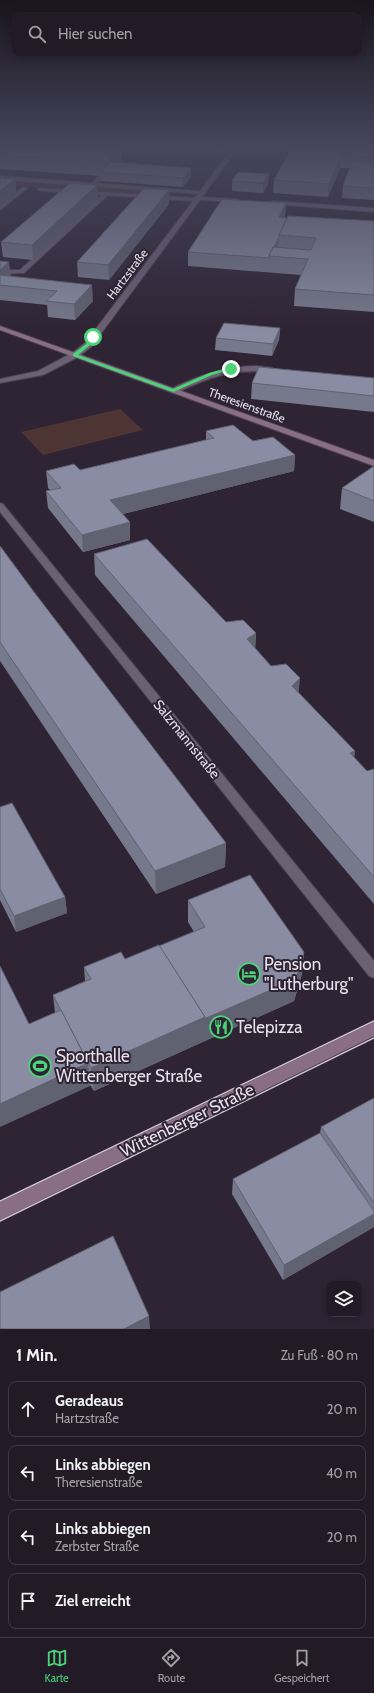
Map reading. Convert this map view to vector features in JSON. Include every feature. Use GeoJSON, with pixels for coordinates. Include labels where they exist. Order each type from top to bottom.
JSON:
{"type":"FeatureCollection","features":[{"type":"Feature","properties":{"kind":"main road","name":"Theresienstraße"},"geometry":{"type":"LineString","coordinates":[[0,328],[374,463]]}},
{"type":"Feature","properties":{"kind":"main road","name":"Wittenberger Straße"},"geometry":{"type":"LineString","coordinates":[[0,1211],[374,1029]]}},
{"type":"Feature","properties":{"kind":"street"},"geometry":{"type":"LineString","coordinates":[[0,272],[22,272],[91,208]]}},
{"type":"Feature","properties":{"kind":"street","name":"Hartzstraße"},"geometry":{"type":"LineString","coordinates":[[0,381],[40,373],[75,355],[88,345],[190,208]]}},
{"type":"Feature","properties":{"kind":"street"},"geometry":{"type":"LineString","coordinates":[[344,208],[374,210]]}},
{"type":"Feature","properties":{"kind":"street"},"geometry":{"type":"LineString","coordinates":[[173,391],[210,374],[231,369],[265,369],[281,371]]}},
{"type":"Feature","properties":{"kind":"street","name":"Salzmannstraße"},"geometry":{"type":"LineString","coordinates":[[0,506],[374,972]]}},
{"type":"Feature","properties":{"kind":"shaded area"},"geometry":{"type":"Polygon","coordinates":[[[120,409],[143,430],[43,455],[21,432],[120,409]]]}},
{"type":"Feature","properties":{"kind":"building"},"geometry":{"type":"Polygon","coordinates":[[[41,208],[72,208],[32,245],[1,242],[41,208]]]}},
{"type":"Feature","properties":{"kind":"building"},"geometry":{"type":"Polygon","coordinates":[[[126,208],[154,208],[108,265],[77,262],[126,208]]]}},
{"type":"Feature","properties":{"kind":"building"},"geometry":{"type":"Polygon","coordinates":[[[216,208],[283,208],[279,217],[287,218],[269,258],[188,252],[216,208]]]}},
{"type":"Feature","properties":{"kind":"building"},"geometry":{"type":"Polygon","coordinates":[[[288,216],[374,221],[374,295],[295,289],[308,259],[269,256],[273,247],[311,250],[316,238],[279,235],[288,216]]]}},
{"type":"Feature","properties":{"kind":"building"},"geometry":{"type":"Polygon","coordinates":[[[0,261],[9,262],[0,270],[0,261]]]}},
{"type":"Feature","properties":{"kind":"building"},"geometry":{"type":"Polygon","coordinates":[[[0,275],[92,285],[74,304],[46,301],[57,291],[0,285],[0,275]]]}},
{"type":"Feature","properties":{"kind":"building"},"geometry":{"type":"Polygon","coordinates":[[[224,323],[280,328],[273,344],[216,338],[224,323]]]}},
{"type":"Feature","properties":{"kind":"building"},"geometry":{"type":"Polygon","coordinates":[[[259,367],[374,378],[374,396],[252,383],[259,367]]]}},
{"type":"Feature","properties":{"kind":"building"},"geometry":{"type":"Polygon","coordinates":[[[233,425],[253,441],[273,437],[295,455],[110,500],[130,522],[82,535],[46,491],[61,488],[46,471],[74,464],[80,470],[214,438],[206,431],[233,425]]]}},
{"type":"Feature","properties":{"kind":"building"},"geometry":{"type":"Polygon","coordinates":[[[374,466],[374,501],[342,488],[374,466]]]}},
{"type":"Feature","properties":{"kind":"building"},"geometry":{"type":"Polygon","coordinates":[[[147,539],[226,622],[243,620],[256,633],[247,639],[271,666],[286,664],[300,678],[292,686],[355,751],[350,753],[367,771],[374,769],[374,877],[94,554],[147,539]]]}},
{"type":"Feature","properties":{"kind":"building"},"geometry":{"type":"Polygon","coordinates":[[[0,546],[226,843],[155,871],[0,642],[0,546]]]}},
{"type":"Feature","properties":{"kind":"building"},"geometry":{"type":"Polygon","coordinates":[[[12,803],[65,897],[14,916],[0,889],[0,807],[12,803]]]}},
{"type":"Feature","properties":{"kind":"building"},"geometry":{"type":"Polygon","coordinates":[[[250,875],[304,952],[296,979],[204,1019],[205,1017],[159,946],[205,927],[188,900],[250,875]]]}},
{"type":"Feature","properties":{"kind":"building"},"geometry":{"type":"Polygon","coordinates":[[[159,945],[205,1017],[91,1068],[53,995],[91,979],[84,967],[121,952],[125,959],[159,945]]]}},
{"type":"Feature","properties":{"kind":"building","name":"Sporthalle Wittenberger Straße"},"geometry":{"type":"Polygon","coordinates":[[[0,966],[29,1024],[61,1010],[88,1063],[0,1104],[0,966]]]}},
{"type":"Feature","properties":{"kind":"building"},"geometry":{"type":"Polygon","coordinates":[[[374,1098],[374,1203],[321,1127],[374,1098]]]}},
{"type":"Feature","properties":{"kind":"building"},"geometry":{"type":"Polygon","coordinates":[[[320,1133],[374,1211],[374,1214],[284,1265],[233,1179],[320,1133]]]}},
{"type":"Feature","properties":{"kind":"building"},"geometry":{"type":"Polygon","coordinates":[[[113,1236],[149,1316],[124,1329],[0,1329],[0,1292],[113,1236]]]}},
{"type":"Feature","properties":{"kind":"tram line"},"geometry":{"type":"LineString","coordinates":[[0,1201],[374,1021]]}},
{"type":"Feature","properties":{"kind":"tram line"},"geometry":{"type":"LineString","coordinates":[[0,1221],[374,1038]]}},
{"type":"Feature","properties":{"kind":"place","name":"Pension \"Lutherburg\""},"geometry":{"type":"Point","coordinates":[249,974]}},
{"type":"Feature","properties":{"kind":"place","name":"Telepizza"},"geometry":{"type":"Point","coordinates":[221,1027]}},
{"type":"Feature","properties":{"kind":"place","name":"Sporthalle Wittenberger Straße"},"geometry":{"type":"Point","coordinates":[40,1066]}},
{"type":"Feature","properties":{"kind":"route"},"geometry":{"type":"LineString","coordinates":[[93,337],[88,345],[75,355],[173,391],[210,374],[231,369]]}}]}
